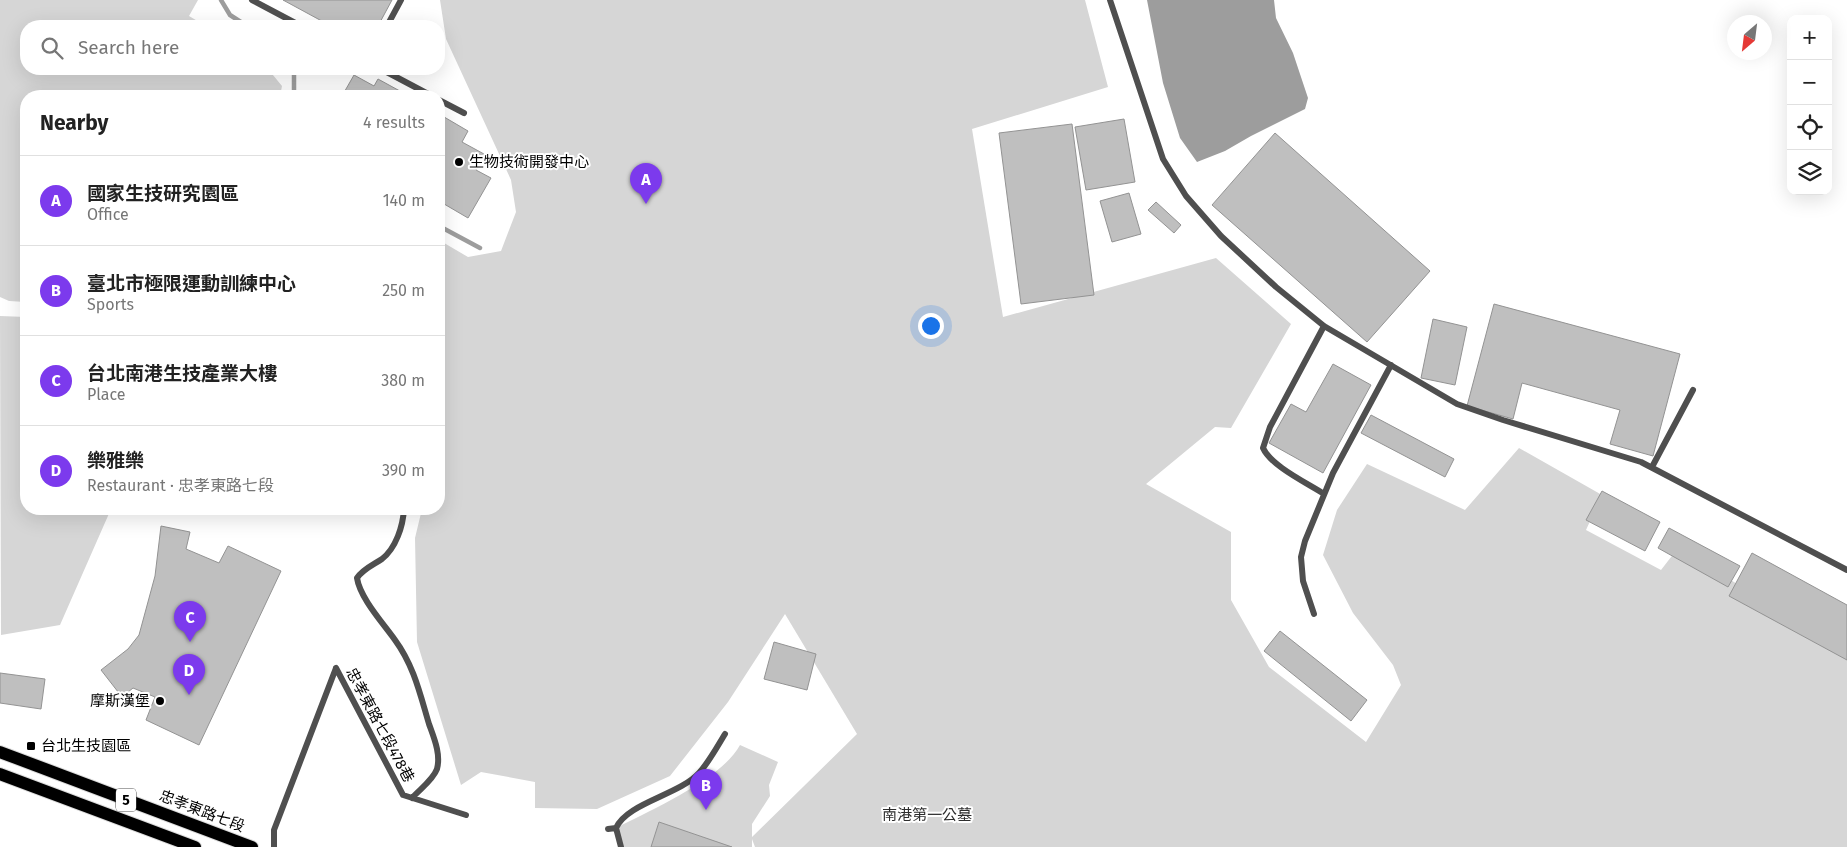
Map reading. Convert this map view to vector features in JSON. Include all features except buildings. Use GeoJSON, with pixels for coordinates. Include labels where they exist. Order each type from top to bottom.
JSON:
{"type":"FeatureCollection","features":[{"type":"Feature","properties":{"kind":"main road","name":"忠孝東路七段"},"geometry":{"type":"LineString","coordinates":[[0,752],[252,847]]}},
{"type":"Feature","properties":{"kind":"main road","name":"5"},"geometry":{"type":"LineString","coordinates":[[0,774],[195,847]]}},
{"type":"Feature","properties":{"kind":"lane"},"geometry":{"type":"LineString","coordinates":[[252,0],[290,20]]}},
{"type":"Feature","properties":{"kind":"lane"},"geometry":{"type":"LineString","coordinates":[[390,20],[400,0]]}},
{"type":"Feature","properties":{"kind":"lane"},"geometry":{"type":"LineString","coordinates":[[1110,0],[1163,160],[1186,196],[1221,236],[1276,287],[1324,326],[1457,404],[1502,420],[1610,451],[1641,462],[1847,570]]}},
{"type":"Feature","properties":{"kind":"lane"},"geometry":{"type":"LineString","coordinates":[[392,75],[421,90]]}},
{"type":"Feature","properties":{"kind":"lane"},"geometry":{"type":"LineString","coordinates":[[445,103],[464,113]]}},
{"type":"Feature","properties":{"kind":"lane"},"geometry":{"type":"LineString","coordinates":[[1324,326],[1270,427],[1263,448],[1265,453],[1275,462],[1324,494]]}},
{"type":"Feature","properties":{"kind":"lane"},"geometry":{"type":"LineString","coordinates":[[1314,614],[1303,580],[1301,557],[1305,541],[1333,473],[1391,365]]}},
{"type":"Feature","properties":{"kind":"lane"},"geometry":{"type":"LineString","coordinates":[[1652,467],[1693,390]]}},
{"type":"Feature","properties":{"kind":"lane"},"geometry":{"type":"LineString","coordinates":[[403,515],[397,539],[389,553],[362,571],[357,578],[362,593],[400,648],[415,677],[435,740],[438,754],[436,771],[412,798]]}},
{"type":"Feature","properties":{"kind":"lane","name":"忠孝東路七段478巷"},"geometry":{"type":"LineString","coordinates":[[274,847],[274,830],[336,668],[403,795],[466,815]]}},
{"type":"Feature","properties":{"kind":"lane"},"geometry":{"type":"LineString","coordinates":[[621,847],[616,828],[620,820],[636,809],[684,785],[699,773],[726,734]]}},
{"type":"Feature","properties":{"kind":"lane"},"geometry":{"type":"LineString","coordinates":[[608,829],[616,828]]}},
{"type":"Feature","properties":{"kind":"green space"},"geometry":{"type":"Polygon","coordinates":[[[0,0],[198,0],[189,16],[196,20],[20,20],[20,75],[273,75],[282,86],[281,90],[20,90],[20,302],[9,301],[0,297],[0,0]]]}},
{"type":"Feature","properties":{"kind":"green space","name":"南港第一公墓"},"geometry":{"type":"Polygon","coordinates":[[[440,0],[1085,0],[1108,87],[972,129],[1003,317],[1216,258],[1291,324],[1231,428],[1215,427],[1146,484],[1231,532],[1231,600],[1269,667],[1366,742],[1401,685],[1393,665],[1353,613],[1323,555],[1337,510],[1367,464],[1465,510],[1519,448],[1602,495],[1586,530],[1661,570],[1678,548],[1752,593],[1847,643],[1847,847],[755,847],[752,839],[752,847],[621,847],[616,828],[666,803],[702,781],[731,758],[740,745],[778,762],[769,785],[770,796],[752,824],[752,837],[857,734],[785,614],[728,702],[670,776],[597,809],[535,808],[535,782],[481,772],[461,785],[417,642],[415,538],[421,515],[445,515],[445,244],[468,257],[501,251],[516,212],[511,180],[446,39],[445,20],[443,20],[440,0]]]}},
{"type":"Feature","properties":{"kind":"green space"},"geometry":{"type":"Polygon","coordinates":[[[0,316],[20,317],[20,515],[108,515],[60,625],[1,635],[0,316]]]}},
{"type":"Feature","properties":{"kind":"shaded area"},"geometry":{"type":"Polygon","coordinates":[[[1147,0],[1274,0],[1276,18],[1293,53],[1308,98],[1305,109],[1225,151],[1197,162],[1180,138],[1163,83],[1147,0]]]}},
{"type":"Feature","properties":{"kind":"waterway"},"geometry":{"type":"LineString","coordinates":[[221,0],[230,15],[238,20]]}},
{"type":"Feature","properties":{"kind":"waterway"},"geometry":{"type":"LineString","coordinates":[[294,75],[294,90]]}},
{"type":"Feature","properties":{"kind":"waterway"},"geometry":{"type":"LineString","coordinates":[[445,229],[480,248]]}},
{"type":"Feature","properties":{"kind":"place","name":"生物技術開發中心"},"geometry":{"type":"Point","coordinates":[459,162]}},
{"type":"Feature","properties":{"kind":"place","name":"國家生技研究園區"},"geometry":{"type":"Point","coordinates":[646,204]}},
{"type":"Feature","properties":{"kind":"place","name":"台北南港生技產業大樓"},"geometry":{"type":"Point","coordinates":[190,642]}},
{"type":"Feature","properties":{"kind":"place","name":"樂雅樂"},"geometry":{"type":"Point","coordinates":[189,695]}},
{"type":"Feature","properties":{"kind":"place","name":"摩斯漢堡"},"geometry":{"type":"Point","coordinates":[160,701]}},
{"type":"Feature","properties":{"kind":"place","name":"台北生技園區"},"geometry":{"type":"Point","coordinates":[31,746]}},
{"type":"Feature","properties":{"kind":"place","name":"臺北市極限運動訓練中心"},"geometry":{"type":"Point","coordinates":[706,810]}}]}
